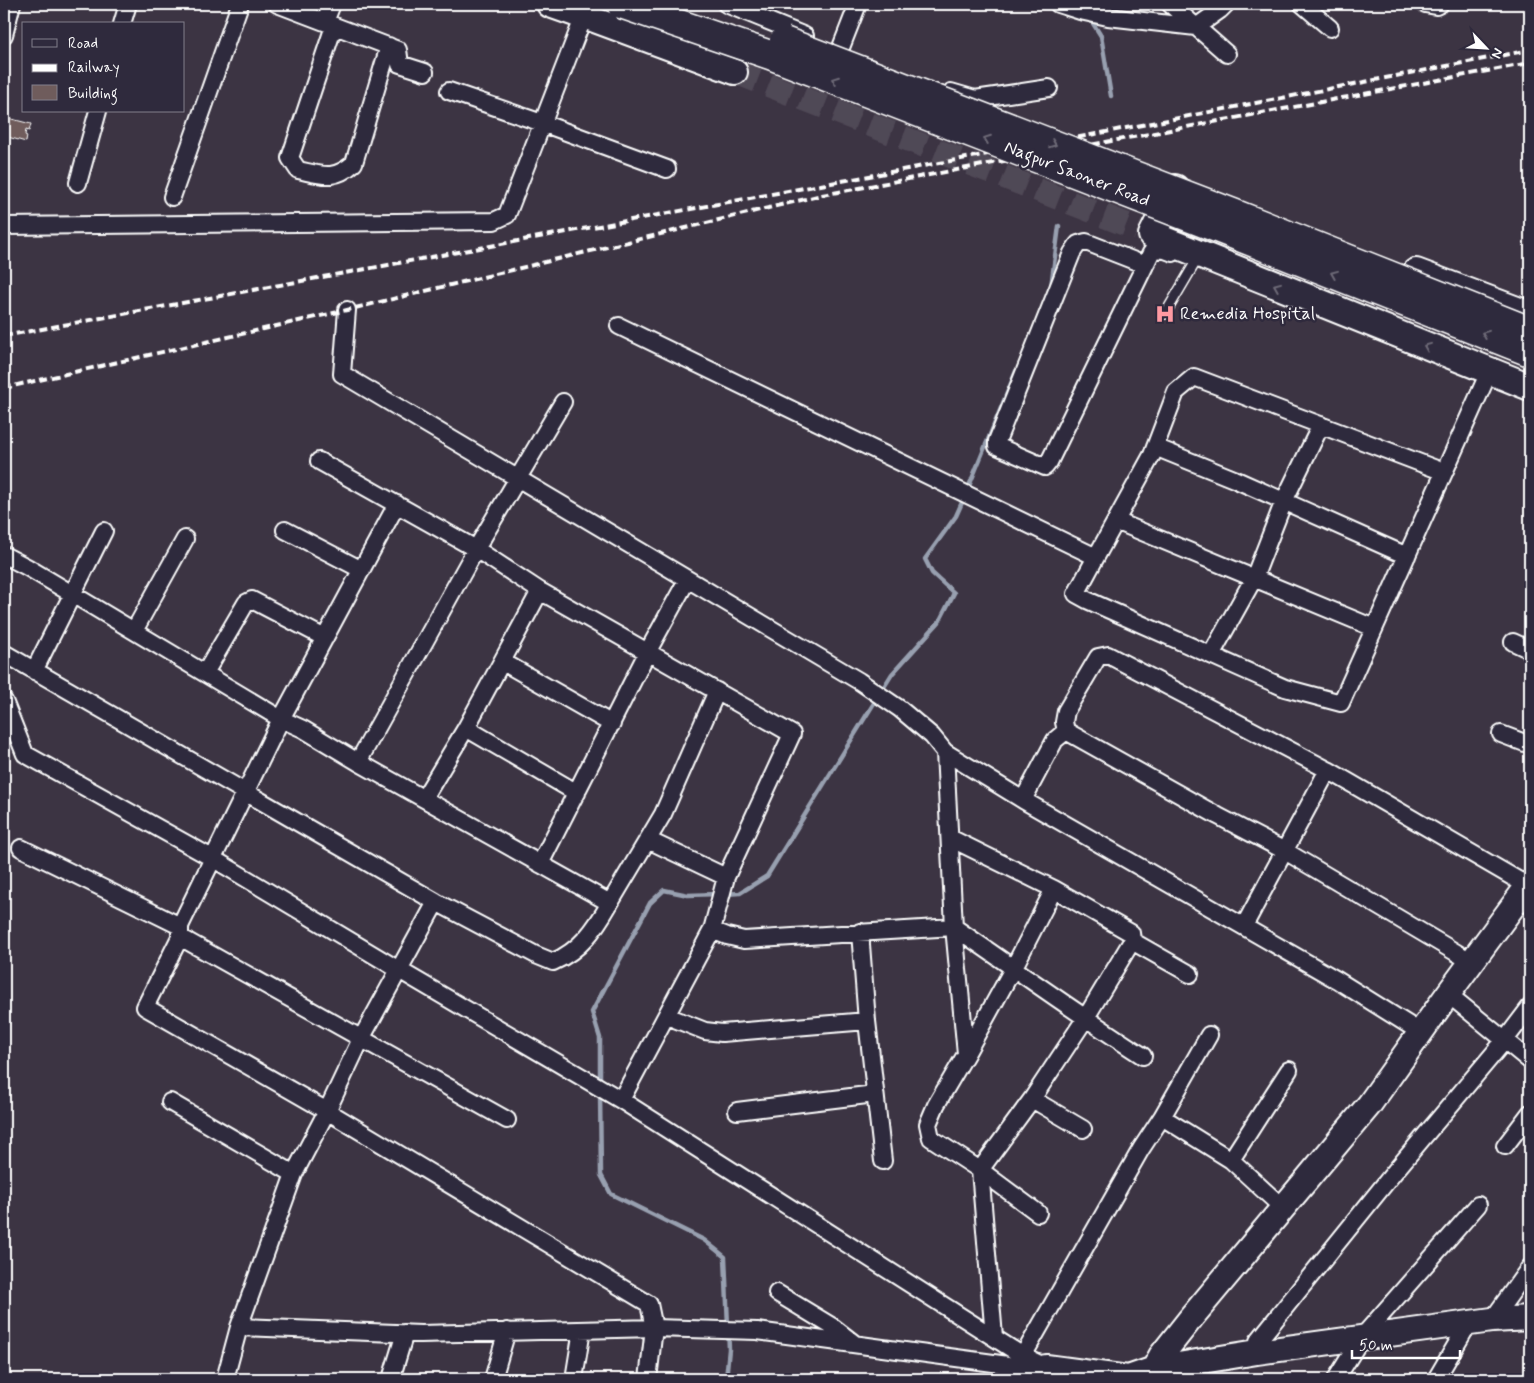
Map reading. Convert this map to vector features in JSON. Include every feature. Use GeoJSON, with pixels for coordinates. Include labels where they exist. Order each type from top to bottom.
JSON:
{"type":"FeatureCollection","features":[{"type":"Feature","properties":{"kind":"highway","name":"Nagpur Saoner Road"},"geometry":{"type":"LineString","coordinates":[[621,4],[770,55],[1218,228],[1530,352]]}},
{"type":"Feature","properties":{"kind":"highway","name":"Nagpur Saoner Road"},"geometry":{"type":"LineString","coordinates":[[679,4],[858,68],[1530,330]]}},
{"type":"Feature","properties":{"kind":"main road"},"geometry":{"type":"LineString","coordinates":[[550,4],[587,10]]}},
{"type":"Feature","properties":{"kind":"main road"},"geometry":{"type":"LineString","coordinates":[[1530,315],[1184,184],[1176,186],[1145,232],[1530,387]]}},
{"type":"Feature","properties":{"kind":"street"},"geometry":{"type":"LineString","coordinates":[[4,34],[12,4]]}},
{"type":"Feature","properties":{"kind":"street"},"geometry":{"type":"LineString","coordinates":[[123,22],[128,4]]}},
{"type":"Feature","properties":{"kind":"street"},"geometry":{"type":"LineString","coordinates":[[172,197],[240,4]]}},
{"type":"Feature","properties":{"kind":"street"},"geometry":{"type":"LineString","coordinates":[[277,4],[398,50],[400,64],[425,72]]}},
{"type":"Feature","properties":{"kind":"street"},"geometry":{"type":"LineString","coordinates":[[332,4],[329,24],[290,158],[298,170],[327,176],[343,173],[354,163],[389,46]]}},
{"type":"Feature","properties":{"kind":"street"},"geometry":{"type":"LineString","coordinates":[[726,4],[934,87],[975,99],[1049,88]]}},
{"type":"Feature","properties":{"kind":"street"},"geometry":{"type":"LineString","coordinates":[[840,50],[858,4]]}},
{"type":"Feature","properties":{"kind":"street"},"geometry":{"type":"LineString","coordinates":[[1058,4],[1087,13],[1196,26],[1226,4]]}},
{"type":"Feature","properties":{"kind":"street"},"geometry":{"type":"LineString","coordinates":[[1170,4],[1227,54]]}},
{"type":"Feature","properties":{"kind":"street"},"geometry":{"type":"LineString","coordinates":[[1302,4],[1330,28]]}},
{"type":"Feature","properties":{"kind":"street"},"geometry":{"type":"LineString","coordinates":[[1425,4],[1436,6],[1440,4]]}},
{"type":"Feature","properties":{"kind":"street"},"geometry":{"type":"LineString","coordinates":[[4,226],[370,224],[494,221],[507,215],[587,10],[736,72]]}},
{"type":"Feature","properties":{"kind":"street"},"geometry":{"type":"LineString","coordinates":[[449,91],[667,169]]}},
{"type":"Feature","properties":{"kind":"street"},"geometry":{"type":"LineString","coordinates":[[78,183],[98,112]]}},
{"type":"Feature","properties":{"kind":"street"},"geometry":{"type":"LineString","coordinates":[[1145,265],[1086,242],[1078,244],[1068,262],[996,441],[997,446],[1045,467],[1049,462],[1154,249],[1165,250],[1215,271],[1241,271]]}},
{"type":"Feature","properties":{"kind":"street"},"geometry":{"type":"LineString","coordinates":[[347,310],[342,374],[859,681],[900,708],[932,736],[945,752],[1023,800],[1337,980],[1420,1032]]}},
{"type":"Feature","properties":{"kind":"street"},"geometry":{"type":"LineString","coordinates":[[619,326],[1096,557]]}},
{"type":"Feature","properties":{"kind":"street"},"geometry":{"type":"LineString","coordinates":[[1444,472],[1194,377],[1176,392],[1154,447],[1076,594],[1285,688],[1341,703],[1489,372]]}},
{"type":"Feature","properties":{"kind":"street"},"geometry":{"type":"LineString","coordinates":[[358,762],[476,549],[563,402]]}},
{"type":"Feature","properties":{"kind":"street"},"geometry":{"type":"LineString","coordinates":[[1210,655],[1254,578],[1284,501],[1321,425]]}},
{"type":"Feature","properties":{"kind":"street"},"geometry":{"type":"LineString","coordinates":[[1154,447],[1284,501],[1407,556]]}},
{"type":"Feature","properties":{"kind":"street"},"geometry":{"type":"LineString","coordinates":[[319,462],[476,549],[540,591],[792,734],[726,877],[714,922],[667,1016],[621,1100]]}},
{"type":"Feature","properties":{"kind":"street"},"geometry":{"type":"LineString","coordinates":[[397,504],[281,719],[244,792],[145,1007],[327,1111],[648,1304],[654,1328],[648,1379]]}},
{"type":"Feature","properties":{"kind":"street"},"geometry":{"type":"LineString","coordinates":[[1116,521],[1374,628]]}},
{"type":"Feature","properties":{"kind":"street"},"geometry":{"type":"LineString","coordinates":[[285,530],[362,570]]}},
{"type":"Feature","properties":{"kind":"street"},"geometry":{"type":"LineString","coordinates":[[34,671],[104,531]]}},
{"type":"Feature","properties":{"kind":"street"},"geometry":{"type":"LineString","coordinates":[[134,631],[186,539]]}},
{"type":"Feature","properties":{"kind":"street"},"geometry":{"type":"LineString","coordinates":[[4,555],[281,719],[303,729],[358,762],[610,903]]}},
{"type":"Feature","properties":{"kind":"street"},"geometry":{"type":"LineString","coordinates":[[540,864],[648,651],[687,580]]}},
{"type":"Feature","properties":{"kind":"street"},"geometry":{"type":"LineString","coordinates":[[424,798],[503,662],[540,591]]}},
{"type":"Feature","properties":{"kind":"street"},"geometry":{"type":"LineString","coordinates":[[205,673],[246,603],[252,600],[325,638]]}},
{"type":"Feature","properties":{"kind":"street"},"geometry":{"type":"LineString","coordinates":[[1513,642],[1530,650]]}},
{"type":"Feature","properties":{"kind":"street"},"geometry":{"type":"LineString","coordinates":[[4,653],[436,902],[536,956],[553,962],[567,956],[594,930],[663,814],[717,691]]}},
{"type":"Feature","properties":{"kind":"street"},"geometry":{"type":"LineString","coordinates":[[1153,1374],[1161,1356],[1191,1318],[1369,1105],[1529,884],[1328,770],[1108,655],[1098,657],[1066,711],[1064,722],[1066,731],[1218,816],[1285,851],[1472,962]]}},
{"type":"Feature","properties":{"kind":"street"},"geometry":{"type":"LineString","coordinates":[[503,662],[612,724]]}},
{"type":"Feature","properties":{"kind":"street"},"geometry":{"type":"LineString","coordinates":[[4,701],[25,754],[212,858],[621,1100],[1023,1356],[1046,1367]]}},
{"type":"Feature","properties":{"kind":"street"},"geometry":{"type":"LineString","coordinates":[[466,728],[577,793]]}},
{"type":"Feature","properties":{"kind":"street"},"geometry":{"type":"LineString","coordinates":[[1023,800],[1055,740],[1066,731]]}},
{"type":"Feature","properties":{"kind":"street"},"geometry":{"type":"LineString","coordinates":[[1501,734],[1530,745]]}},
{"type":"Feature","properties":{"kind":"street"},"geometry":{"type":"LineString","coordinates":[[945,752],[954,927],[966,1054]]}},
{"type":"Feature","properties":{"kind":"street"},"geometry":{"type":"LineString","coordinates":[[1244,926],[1328,770]]}},
{"type":"Feature","properties":{"kind":"street"},"geometry":{"type":"LineString","coordinates":[[950,838],[1054,889],[1131,934],[1132,941],[1085,1019],[1032,1099],[980,1170],[994,1337]]}},
{"type":"Feature","properties":{"kind":"street"},"geometry":{"type":"LineString","coordinates":[[648,840],[726,877]]}},
{"type":"Feature","properties":{"kind":"street"},"geometry":{"type":"LineString","coordinates":[[21,848],[180,931],[361,1040],[507,1120]]}},
{"type":"Feature","properties":{"kind":"street"},"geometry":{"type":"LineString","coordinates":[[1038,1213],[980,1170],[931,1138],[928,1124],[936,1105],[1014,967],[1054,889]]}},
{"type":"Feature","properties":{"kind":"street"},"geometry":{"type":"LineString","coordinates":[[224,1379],[239,1326],[294,1174],[361,1040],[436,902]]}},
{"type":"Feature","properties":{"kind":"street"},"geometry":{"type":"LineString","coordinates":[[714,922],[727,936],[744,940],[954,927],[1014,967],[1085,1019],[1143,1056]]}},
{"type":"Feature","properties":{"kind":"street"},"geometry":{"type":"LineString","coordinates":[[860,932],[867,1021],[883,1161]]}},
{"type":"Feature","properties":{"kind":"street"},"geometry":{"type":"LineString","coordinates":[[1132,941],[1190,974]]}},
{"type":"Feature","properties":{"kind":"street"},"geometry":{"type":"LineString","coordinates":[[1448,994],[1530,1061]]}},
{"type":"Feature","properties":{"kind":"street"},"geometry":{"type":"LineString","coordinates":[[1257,1352],[1258,1341],[1530,1007]]}},
{"type":"Feature","properties":{"kind":"street"},"geometry":{"type":"LineString","coordinates":[[667,1016],[705,1031],[722,1033],[867,1021]]}},
{"type":"Feature","properties":{"kind":"street"},"geometry":{"type":"LineString","coordinates":[[1023,1356],[1141,1149],[1162,1117],[1209,1035]]}},
{"type":"Feature","properties":{"kind":"street"},"geometry":{"type":"LineString","coordinates":[[1231,1160],[1289,1070]]}},
{"type":"Feature","properties":{"kind":"street"},"geometry":{"type":"LineString","coordinates":[[737,1111],[875,1094]]}},
{"type":"Feature","properties":{"kind":"street"},"geometry":{"type":"LineString","coordinates":[[1032,1099],[1083,1129]]}},
{"type":"Feature","properties":{"kind":"street"},"geometry":{"type":"LineString","coordinates":[[170,1102],[294,1174]]}},
{"type":"Feature","properties":{"kind":"street"},"geometry":{"type":"LineString","coordinates":[[1505,1146],[1530,1113]]}},
{"type":"Feature","properties":{"kind":"street"},"geometry":{"type":"LineString","coordinates":[[1162,1117],[1231,1160],[1283,1208]]}},
{"type":"Feature","properties":{"kind":"street"},"geometry":{"type":"LineString","coordinates":[[1336,1379],[1362,1336],[1478,1205]]}},
{"type":"Feature","properties":{"kind":"street"},"geometry":{"type":"LineString","coordinates":[[1492,1320],[1530,1266]]}},
{"type":"Feature","properties":{"kind":"street"},"geometry":{"type":"LineString","coordinates":[[776,1293],[833,1327],[855,1344]]}},
{"type":"Feature","properties":{"kind":"street"},"geometry":{"type":"LineString","coordinates":[[239,1326],[405,1333],[654,1328],[757,1331],[855,1344],[1005,1372],[1046,1367],[1128,1378],[1257,1352],[1362,1336],[1492,1320],[1530,1318]]}},
{"type":"Feature","properties":{"kind":"street"},"geometry":{"type":"LineString","coordinates":[[1436,1379],[1469,1323]]}},
{"type":"Feature","properties":{"kind":"street"},"geometry":{"type":"LineString","coordinates":[[574,1379],[582,1330]]}},
{"type":"Feature","properties":{"kind":"street"},"geometry":{"type":"LineString","coordinates":[[493,1379],[507,1331]]}},
{"type":"Feature","properties":{"kind":"street"},"geometry":{"type":"LineString","coordinates":[[390,1379],[405,1333]]}},
{"type":"Feature","properties":{"kind":"lane"},"geometry":{"type":"LineString","coordinates":[[1165,314],[1195,263]]}},
{"type":"Feature","properties":{"kind":"building"},"geometry":{"type":"Polygon","coordinates":[[[4,117],[31,124],[29,131],[26,130],[26,142],[4,136],[4,117]]]}},
{"type":"Feature","properties":{"kind":"waterway"},"geometry":{"type":"LineString","coordinates":[[1089,17],[1101,36],[1111,96]]}},
{"type":"Feature","properties":{"kind":"waterway"},"geometry":{"type":"LineString","coordinates":[[1051,287],[1059,226]]}},
{"type":"Feature","properties":{"kind":"waterway"},"geometry":{"type":"LineString","coordinates":[[967,491],[1016,371]]}},
{"type":"Feature","properties":{"kind":"waterway"},"geometry":{"type":"LineString","coordinates":[[725,894],[740,893],[767,876],[892,674],[939,622],[954,593],[932,573],[925,559],[956,516],[964,498]]}},
{"type":"Feature","properties":{"kind":"waterway"},"geometry":{"type":"LineString","coordinates":[[600,1084],[600,1038],[592,1012],[650,903],[664,890],[688,895],[718,894]]}},
{"type":"Feature","properties":{"kind":"waterway"},"geometry":{"type":"LineString","coordinates":[[600,1092],[601,1175],[611,1194],[704,1240],[725,1257],[729,1349],[726,1379]]}},
{"type":"Feature","properties":{"kind":"tunnel"},"geometry":{"type":"LineString","coordinates":[[735,72],[1138,229]]}},
{"type":"Feature","properties":{"kind":"railway"},"geometry":{"type":"LineString","coordinates":[[4,336],[1080,137],[1530,50]]}},
{"type":"Feature","properties":{"kind":"railway"},"geometry":{"type":"LineString","coordinates":[[4,388],[347,310],[822,195],[1530,63]]}},
{"type":"Feature","properties":{"kind":"place","name":"Remedia Hospital"},"geometry":{"type":"Point","coordinates":[1165,314]}}]}
